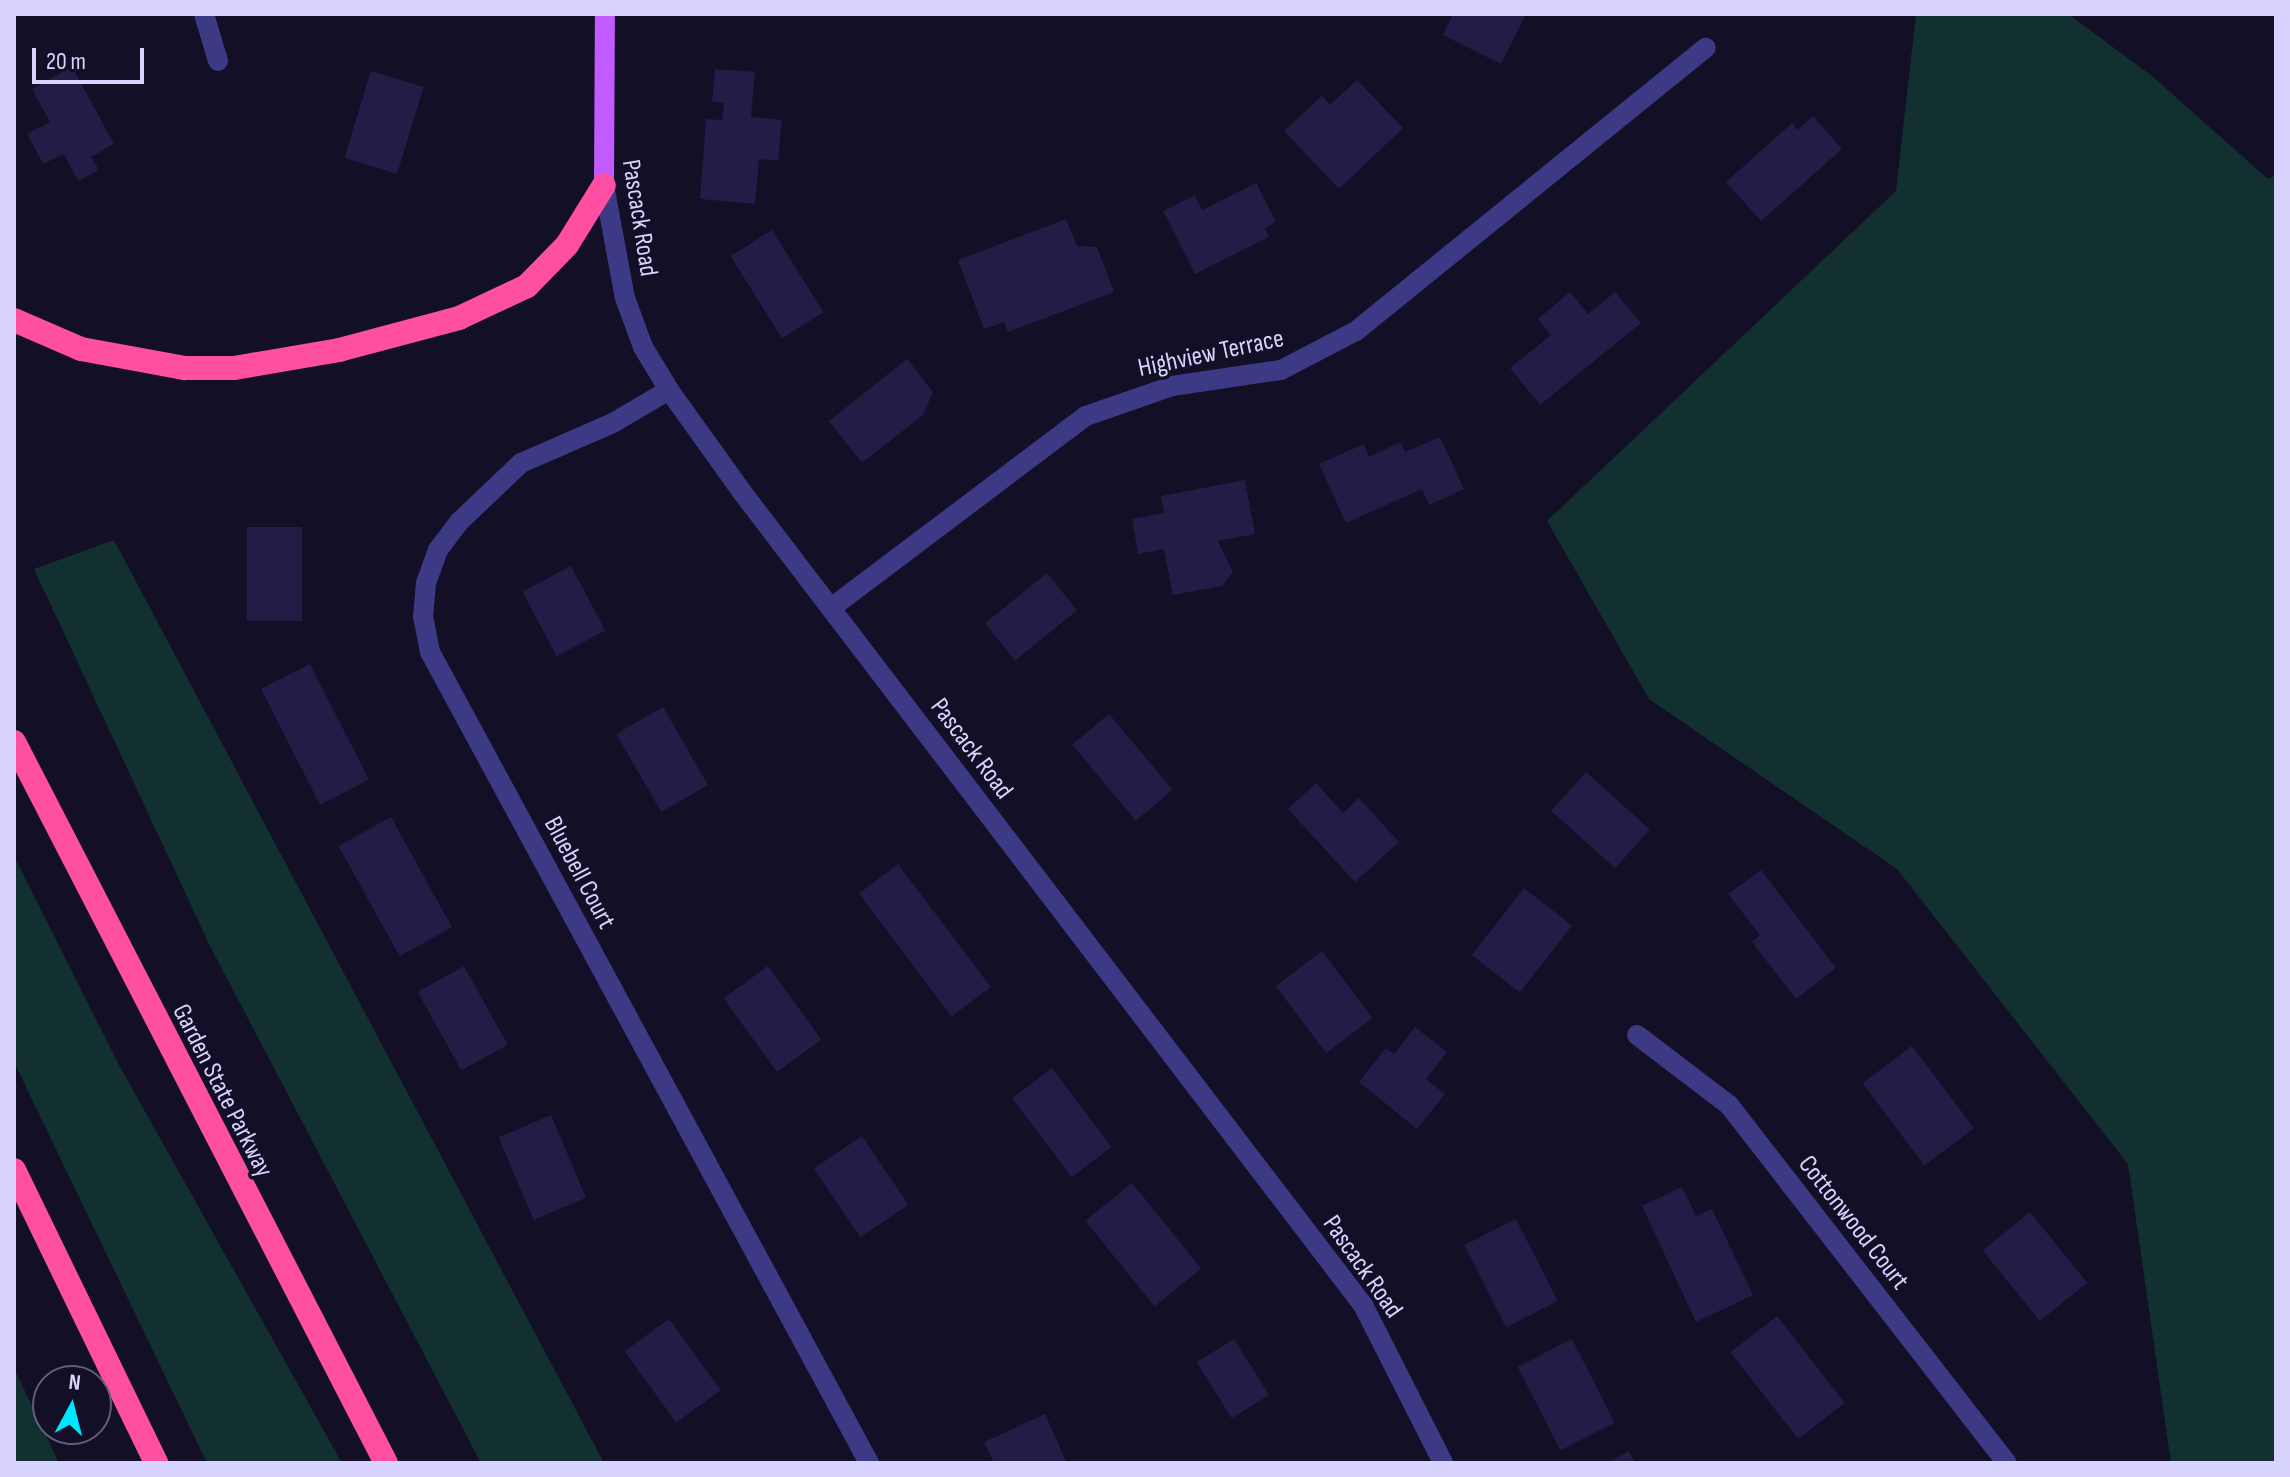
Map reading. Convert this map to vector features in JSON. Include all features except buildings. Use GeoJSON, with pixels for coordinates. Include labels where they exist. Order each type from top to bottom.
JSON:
{"type":"FeatureCollection","features":[{"type":"Feature","properties":{"kind":"highway"},"geometry":{"type":"LineString","coordinates":[[14,320],[81,349],[185,368],[234,368],[339,350],[459,318],[527,286],[567,245],[604,185]]}},
{"type":"Feature","properties":{"kind":"highway","name":"Garden State Parkway"},"geometry":{"type":"LineString","coordinates":[[14,742],[386,1463]]}},
{"type":"Feature","properties":{"kind":"highway"},"geometry":{"type":"LineString","coordinates":[[14,1170],[156,1463]]}},
{"type":"Feature","properties":{"kind":"main road","name":"Pascack Road"},"geometry":{"type":"LineString","coordinates":[[604,185],[605,14]]}},
{"type":"Feature","properties":{"kind":"street"},"geometry":{"type":"LineString","coordinates":[[204,14],[218,61]]}},
{"type":"Feature","properties":{"kind":"street","name":"Highview Terrace"},"geometry":{"type":"LineString","coordinates":[[831,608],[1086,416],[1143,394],[1281,370],[1321,353],[1356,331],[1706,48]]}},
{"type":"Feature","properties":{"kind":"street","name":"Pascack Road"},"geometry":{"type":"LineString","coordinates":[[604,185],[625,298],[643,347],[669,390],[831,608],[1363,1305],[1443,1463]]}},
{"type":"Feature","properties":{"kind":"street","name":"Bluebell Court"},"geometry":{"type":"LineString","coordinates":[[669,390],[613,423],[521,463],[459,522],[438,550],[426,583],[423,616],[430,652],[869,1463]]}},
{"type":"Feature","properties":{"kind":"street","name":"Cottonwood Court"},"geometry":{"type":"LineString","coordinates":[[1637,1035],[1729,1105],[2007,1463]]}},
{"type":"Feature","properties":{"kind":"green space"},"geometry":{"type":"Polygon","coordinates":[[[1916,14],[2071,16],[2152,76],[2268,179],[2276,175],[2276,1463],[2171,1463],[2128,1164],[1897,869],[1649,699],[1547,521],[1896,191],[1916,14]]]}},
{"type":"Feature","properties":{"kind":"green space"},"geometry":{"type":"Polygon","coordinates":[[[114,540],[604,1463],[481,1463],[210,946],[34,569],[114,540]]]}},
{"type":"Feature","properties":{"kind":"green space"},"geometry":{"type":"Polygon","coordinates":[[[14,856],[119,1065],[342,1463],[207,1463],[14,1062],[14,856]]]}},
{"type":"Feature","properties":{"kind":"green space"},"geometry":{"type":"Polygon","coordinates":[[[14,1368],[32,1406],[32,1445],[50,1445],[59,1463],[14,1463],[14,1368]]]}}]}
